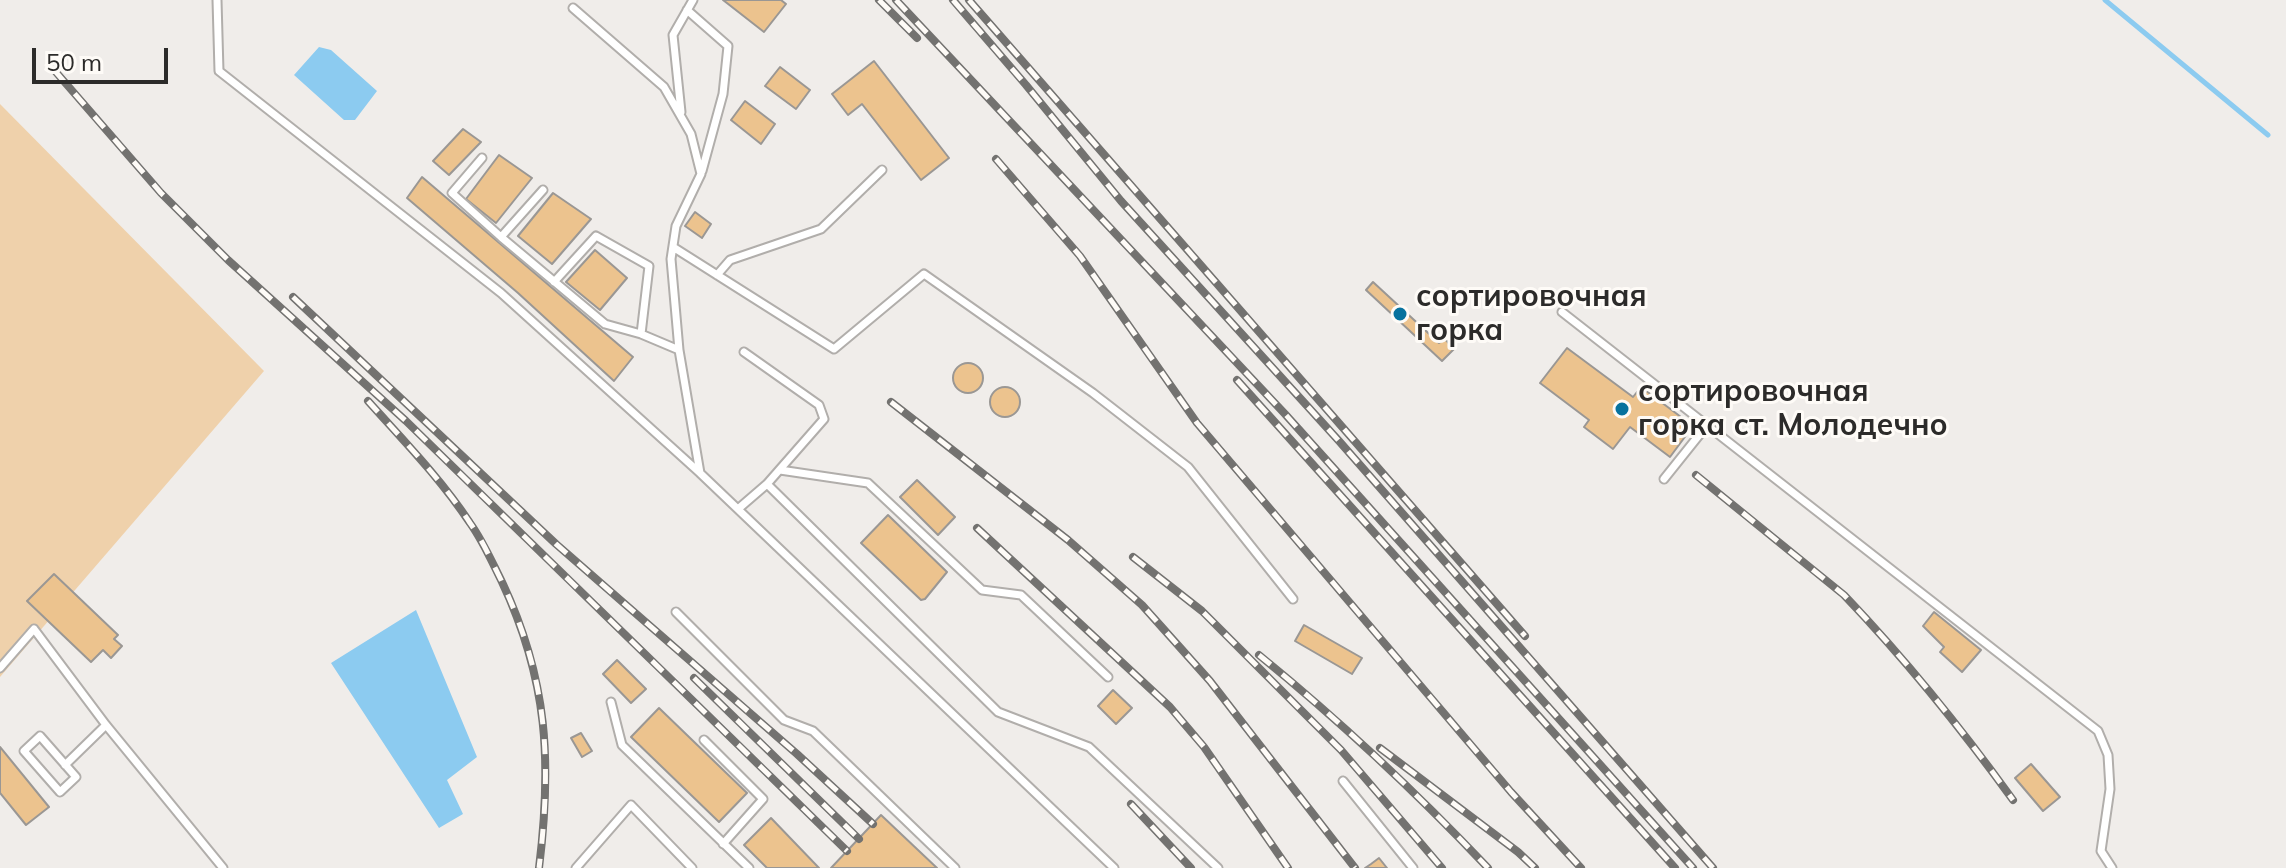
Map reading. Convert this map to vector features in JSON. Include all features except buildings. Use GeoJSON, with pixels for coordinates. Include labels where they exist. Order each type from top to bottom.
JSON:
{"type":"FeatureCollection","features":[{"type":"Feature","properties":{"kind":"lane"},"geometry":{"type":"LineString","coordinates":[[217,0],[219,71],[501,293],[700,473],[1114,868]]}},
{"type":"Feature","properties":{"kind":"lane"},"geometry":{"type":"LineString","coordinates":[[682,118],[673,35],[693,0]]}},
{"type":"Feature","properties":{"kind":"lane"},"geometry":{"type":"LineString","coordinates":[[573,8],[664,87],[691,134],[701,174]]}},
{"type":"Feature","properties":{"kind":"lane"},"geometry":{"type":"LineString","coordinates":[[687,10],[728,46],[723,94],[701,174],[676,226],[671,259],[679,350],[700,473]]}},
{"type":"Feature","properties":{"kind":"lane"},"geometry":{"type":"LineString","coordinates":[[482,158],[452,193],[605,324],[641,334],[679,350]]}},
{"type":"Feature","properties":{"kind":"lane"},"geometry":{"type":"LineString","coordinates":[[717,275],[730,260],[821,229],[882,170]]}},
{"type":"Feature","properties":{"kind":"lane"},"geometry":{"type":"LineString","coordinates":[[501,237],[543,190]]}},
{"type":"Feature","properties":{"kind":"lane"},"geometry":{"type":"LineString","coordinates":[[554,282],[596,236],[649,266],[641,334]]}},
{"type":"Feature","properties":{"kind":"lane"},"geometry":{"type":"LineString","coordinates":[[673,247],[834,349],[924,274],[1093,393],[1188,467],[1293,599]]}},
{"type":"Feature","properties":{"kind":"lane"},"geometry":{"type":"LineString","coordinates":[[1562,312],[2098,731],[2108,755],[2110,789],[2101,851],[2112,868]]}},
{"type":"Feature","properties":{"kind":"lane"},"geometry":{"type":"LineString","coordinates":[[738,509],[767,484],[824,419],[819,405],[744,352]]}},
{"type":"Feature","properties":{"kind":"lane"},"geometry":{"type":"LineString","coordinates":[[1664,479],[1708,424]]}},
{"type":"Feature","properties":{"kind":"lane"},"geometry":{"type":"LineString","coordinates":[[780,470],[868,483],[982,590],[1021,595],[1108,677]]}},
{"type":"Feature","properties":{"kind":"lane"},"geometry":{"type":"LineString","coordinates":[[767,484],[998,712],[1089,747],[1218,868]]}},
{"type":"Feature","properties":{"kind":"lane"},"geometry":{"type":"LineString","coordinates":[[676,612],[784,720],[813,731],[955,868]]}},
{"type":"Feature","properties":{"kind":"lane"},"geometry":{"type":"LineString","coordinates":[[0,668],[34,629],[106,725],[223,868]]}},
{"type":"Feature","properties":{"kind":"lane"},"geometry":{"type":"LineString","coordinates":[[611,702],[622,745],[749,868]]}},
{"type":"Feature","properties":{"kind":"lane"},"geometry":{"type":"LineString","coordinates":[[65,765],[106,725]]}},
{"type":"Feature","properties":{"kind":"lane"},"geometry":{"type":"LineString","coordinates":[[40,736],[65,765],[76,777],[60,792],[24,751],[40,736]]}},
{"type":"Feature","properties":{"kind":"lane"},"geometry":{"type":"LineString","coordinates":[[704,740],[763,799],[723,844]]}},
{"type":"Feature","properties":{"kind":"lane"},"geometry":{"type":"LineString","coordinates":[[1343,781],[1413,868]]}},
{"type":"Feature","properties":{"kind":"lane"},"geometry":{"type":"LineString","coordinates":[[576,868],[631,805],[692,868]]}},
{"type":"Feature","properties":{"kind":"shaded area"},"geometry":{"type":"Polygon","coordinates":[[[0,104],[264,371],[0,677],[0,104]]]}},
{"type":"Feature","properties":{"kind":"water"},"geometry":{"type":"Polygon","coordinates":[[[319,47],[331,50],[377,91],[355,120],[344,120],[294,75],[319,47]]]}},
{"type":"Feature","properties":{"kind":"water"},"geometry":{"type":"Polygon","coordinates":[[[416,610],[477,757],[447,780],[463,814],[439,828],[331,663],[416,610]]]}},
{"type":"Feature","properties":{"kind":"waterway"},"geometry":{"type":"LineString","coordinates":[[2105,0],[2268,135]]}},
{"type":"Feature","properties":{"kind":"railway"},"geometry":{"type":"LineString","coordinates":[[879,0],[917,38]]}},
{"type":"Feature","properties":{"kind":"railway"},"geometry":{"type":"LineString","coordinates":[[896,0],[1285,414],[1693,868]]}},
{"type":"Feature","properties":{"kind":"railway"},"geometry":{"type":"LineString","coordinates":[[953,0],[1121,201],[1339,441],[1713,868]]}},
{"type":"Feature","properties":{"kind":"railway"},"geometry":{"type":"LineString","coordinates":[[969,0],[1525,636]]}},
{"type":"Feature","properties":{"kind":"railway"},"geometry":{"type":"LineString","coordinates":[[55,71],[161,193],[228,260],[406,421],[847,851]]}},
{"type":"Feature","properties":{"kind":"railway"},"geometry":{"type":"LineString","coordinates":[[996,159],[1080,256],[1197,423],[1511,792],[1581,868]]}},
{"type":"Feature","properties":{"kind":"railway"},"geometry":{"type":"LineString","coordinates":[[293,297],[556,544],[873,824]]}},
{"type":"Feature","properties":{"kind":"railway"},"geometry":{"type":"LineString","coordinates":[[1237,380],[1675,868]]}},
{"type":"Feature","properties":{"kind":"railway"},"geometry":{"type":"LineString","coordinates":[[368,401],[434,475],[470,523],[491,559],[517,618],[529,653],[543,722],[545,792],[539,868]]}},
{"type":"Feature","properties":{"kind":"railway"},"geometry":{"type":"LineString","coordinates":[[891,402],[1068,540],[1142,605],[1210,681],[1355,868]]}},
{"type":"Feature","properties":{"kind":"railway"},"geometry":{"type":"LineString","coordinates":[[1696,475],[1844,595],[1932,695],[2013,800]]}},
{"type":"Feature","properties":{"kind":"railway"},"geometry":{"type":"LineString","coordinates":[[977,528],[1170,707],[1204,747],[1288,868]]}},
{"type":"Feature","properties":{"kind":"railway"},"geometry":{"type":"LineString","coordinates":[[1133,557],[1202,611],[1341,750],[1442,868]]}},
{"type":"Feature","properties":{"kind":"railway"},"geometry":{"type":"LineString","coordinates":[[1259,655],[1377,758],[1488,868]]}},
{"type":"Feature","properties":{"kind":"railway"},"geometry":{"type":"LineString","coordinates":[[694,678],[859,839]]}},
{"type":"Feature","properties":{"kind":"railway"},"geometry":{"type":"LineString","coordinates":[[1380,748],[1535,868]]}},
{"type":"Feature","properties":{"kind":"railway"},"geometry":{"type":"LineString","coordinates":[[1131,804],[1191,868]]}},
{"type":"Feature","properties":{"kind":"place","name":"сортировочная горка"},"geometry":{"type":"Point","coordinates":[1400,314]}},
{"type":"Feature","properties":{"kind":"place","name":"сортировочная горка ст. Молодечно"},"geometry":{"type":"Point","coordinates":[1622,409]}}]}
